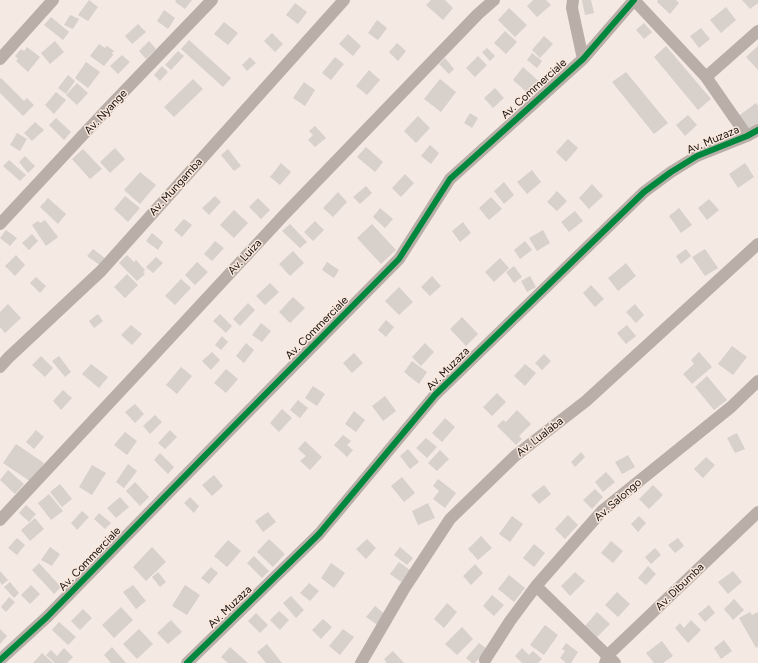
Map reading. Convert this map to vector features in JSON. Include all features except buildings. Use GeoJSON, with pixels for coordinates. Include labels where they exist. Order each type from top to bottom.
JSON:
{"type":"FeatureCollection","features":[{"type":"Feature","properties":{"kind":"street"},"geometry":{"type":"LineString","coordinates":[[0,59],[53,0]]}},
{"type":"Feature","properties":{"kind":"street","name":"Av. Nyange"},"geometry":{"type":"LineString","coordinates":[[0,224],[212,0]]}},
{"type":"Feature","properties":{"kind":"street","name":"Av. Mungamba"},"geometry":{"type":"LineString","coordinates":[[0,367],[101,271],[344,0]]}},
{"type":"Feature","properties":{"kind":"street","name":"Av. Luiza"},"geometry":{"type":"LineString","coordinates":[[0,520],[284,215],[478,14],[494,0]]}},
{"type":"Feature","properties":{"kind":"street"},"geometry":{"type":"LineString","coordinates":[[572,0],[572,8],[583,59]]}},
{"type":"Feature","properties":{"kind":"street"},"geometry":{"type":"LineString","coordinates":[[634,0],[706,77],[747,136]]}},
{"type":"Feature","properties":{"kind":"street","name":"Av. Commerciale"},"geometry":{"type":"LineString","coordinates":[[0,660],[47,617],[234,425],[399,259],[450,179],[583,59],[634,0]]}},
{"type":"Feature","properties":{"kind":"street"},"geometry":{"type":"LineString","coordinates":[[706,77],[758,31]]}},
{"type":"Feature","properties":{"kind":"street","name":"Av. Muzaza"},"geometry":{"type":"LineString","coordinates":[[187,663],[319,534],[435,395],[644,192],[671,172],[697,156],[747,136],[758,130]]}},
{"type":"Feature","properties":{"kind":"street","name":"Av. Lualaba"},"geometry":{"type":"LineString","coordinates":[[361,663],[404,589],[450,519],[515,456],[586,401],[758,244]]}},
{"type":"Feature","properties":{"kind":"street","name":"Av. Salongo"},"geometry":{"type":"LineString","coordinates":[[486,660],[510,621],[536,586],[602,511],[732,407],[758,381]]}},
{"type":"Feature","properties":{"kind":"street","name":"Av. Dibumba"},"geometry":{"type":"LineString","coordinates":[[609,660],[758,512]]}},
{"type":"Feature","properties":{"kind":"street"},"geometry":{"type":"LineString","coordinates":[[536,586],[609,660]]}},
{"type":"Feature","properties":{"kind":"cycle path"},"geometry":{"type":"LineString","coordinates":[[0,660],[47,617],[399,259],[450,179],[583,59],[634,0]]}},
{"type":"Feature","properties":{"kind":"cycle path"},"geometry":{"type":"LineString","coordinates":[[187,663],[319,534],[435,395],[644,192],[671,172],[697,156],[747,136],[758,130]]}}]}
